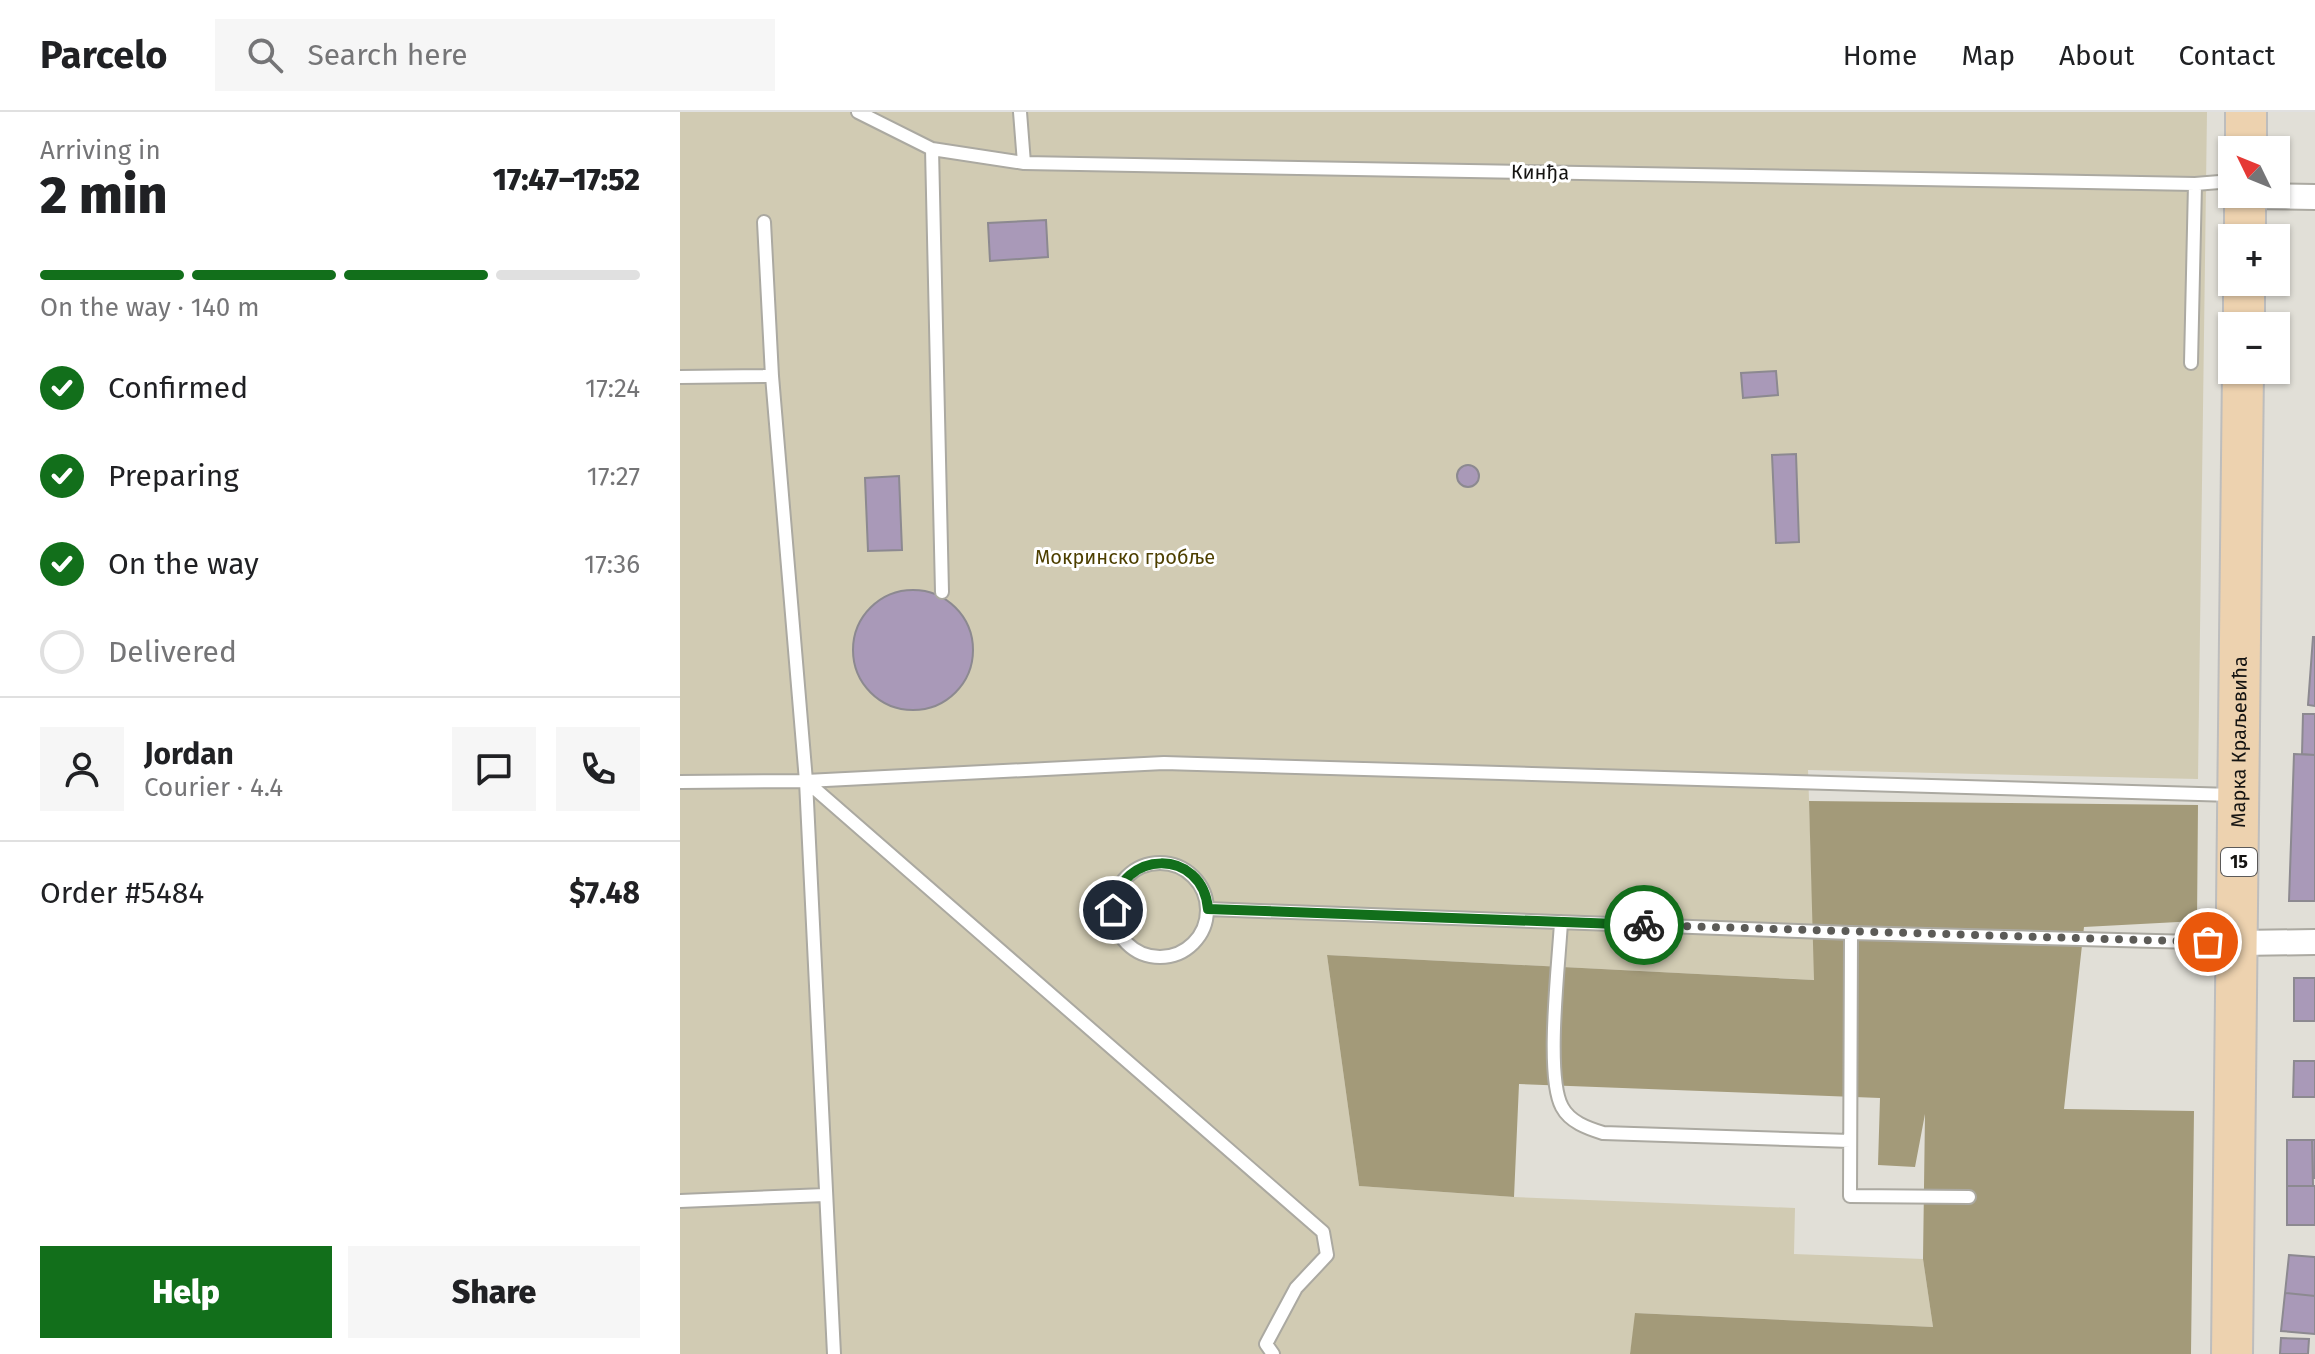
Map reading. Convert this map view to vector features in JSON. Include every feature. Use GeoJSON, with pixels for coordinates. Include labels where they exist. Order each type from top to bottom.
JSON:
{"type":"FeatureCollection","features":[{"type":"Feature","properties":{"kind":"main road"},"geometry":{"type":"LineString","coordinates":[[2246,112],[2246,136]]}},
{"type":"Feature","properties":{"kind":"main road","name":"Марка Краљевића"},"geometry":{"type":"LineString","coordinates":[[2232,1354],[2243,384]]}},
{"type":"Feature","properties":{"kind":"street"},"geometry":{"type":"LineString","coordinates":[[2290,195],[2315,197]]}},
{"type":"Feature","properties":{"kind":"street"},"geometry":{"type":"LineString","coordinates":[[2239,943],[2315,942]]}},
{"type":"Feature","properties":{"kind":"lane","name":"Кинђа"},"geometry":{"type":"LineString","coordinates":[[858,112],[932,149],[1024,163],[2195,184],[2218,187]]}},
{"type":"Feature","properties":{"kind":"lane"},"geometry":{"type":"LineString","coordinates":[[1020,112],[1024,163]]}},
{"type":"Feature","properties":{"kind":"lane"},"geometry":{"type":"LineString","coordinates":[[932,149],[942,592]]}},
{"type":"Feature","properties":{"kind":"lane"},"geometry":{"type":"LineString","coordinates":[[2191,363],[2195,184]]}},
{"type":"Feature","properties":{"kind":"lane"},"geometry":{"type":"LineString","coordinates":[[764,222],[772,376],[806,781],[834,1354]]}},
{"type":"Feature","properties":{"kind":"lane"},"geometry":{"type":"LineString","coordinates":[[680,377],[772,376]]}},
{"type":"Feature","properties":{"kind":"lane"},"geometry":{"type":"LineString","coordinates":[[680,782],[806,781],[1164,763],[2239,795]]}},
{"type":"Feature","properties":{"kind":"lane"},"geometry":{"type":"LineString","coordinates":[[806,781],[1323,1232],[1327,1255],[1296,1288],[1266,1344],[1273,1354]]}},
{"type":"Feature","properties":{"kind":"lane"},"geometry":{"type":"LineString","coordinates":[[1156,863],[1171,864],[1191,874],[1205,893],[1208,909],[1202,932],[1193,945],[1164,957],[1141,953],[1127,945],[1113,917],[1116,895],[1123,881],[1141,867],[1156,863]]}},
{"type":"Feature","properties":{"kind":"lane"},"geometry":{"type":"LineString","coordinates":[[1208,909],[1851,933],[2239,943]]}},
{"type":"Feature","properties":{"kind":"lane"},"geometry":{"type":"LineString","coordinates":[[1561,922],[1554,1073],[1561,1105],[1567,1115],[1603,1133],[1850,1141]]}},
{"type":"Feature","properties":{"kind":"lane"},"geometry":{"type":"LineString","coordinates":[[1851,933],[1850,1196],[1969,1197]]}},
{"type":"Feature","properties":{"kind":"lane"},"geometry":{"type":"LineString","coordinates":[[680,1201],[825,1195]]}},
{"type":"Feature","properties":{"kind":"green space","name":"Мокринско гробље"},"geometry":{"type":"Polygon","coordinates":[[[680,112],[2207,112],[2198,779],[1808,770],[1815,980],[1327,955],[1359,1186],[1514,1197],[1795,1208],[1794,1254],[1923,1259],[1933,1327],[1636,1313],[1630,1354],[680,1354],[680,112]]]}},
{"type":"Feature","properties":{"kind":"shaded area"},"geometry":{"type":"Polygon","coordinates":[[[1809,801],[2198,805],[2197,921],[2084,927],[2064,1109],[2194,1111],[2191,1354],[1630,1354],[1635,1313],[1933,1327],[1923,1259],[1925,1114],[1915,1167],[1878,1165],[1880,1098],[1519,1084],[1514,1197],[1359,1186],[1327,955],[1814,980],[1809,801]]]}},
{"type":"Feature","properties":{"kind":"building"},"geometry":{"type":"Polygon","coordinates":[[[1046,220],[1048,257],[990,261],[988,223],[1046,220]]]}},
{"type":"Feature","properties":{"kind":"building"},"geometry":{"type":"Polygon","coordinates":[[[1776,371],[1778,395],[1743,398],[1741,373],[1776,371]]]}},
{"type":"Feature","properties":{"kind":"building"},"geometry":{"type":"Polygon","coordinates":[[[1796,454],[1799,542],[1776,543],[1772,455],[1796,454]]]}},
{"type":"Feature","properties":{"kind":"building"},"geometry":{"type":"Polygon","coordinates":[[[1468,465],[1476,468],[1479,476],[1476,484],[1468,487],[1460,484],[1457,476],[1460,468],[1468,465]]]}},
{"type":"Feature","properties":{"kind":"building"},"geometry":{"type":"Polygon","coordinates":[[[899,476],[902,550],[868,551],[865,478],[899,476]]]}},
{"type":"Feature","properties":{"kind":"building"},"geometry":{"type":"Polygon","coordinates":[[[913,590],[936,594],[955,608],[969,627],[973,650],[969,673],[955,692],[936,706],[913,710],[890,706],[871,692],[857,673],[853,650],[857,627],[871,608],[890,594],[913,590]]]}},
{"type":"Feature","properties":{"kind":"building"},"geometry":{"type":"Polygon","coordinates":[[[2315,637],[2315,706],[2308,705],[2315,637]]]}},
{"type":"Feature","properties":{"kind":"building"},"geometry":{"type":"Polygon","coordinates":[[[2303,714],[2315,714],[2315,755],[2302,754],[2303,714]]]}},
{"type":"Feature","properties":{"kind":"building"},"geometry":{"type":"Polygon","coordinates":[[[2294,754],[2315,755],[2315,901],[2289,901],[2294,754]]]}},
{"type":"Feature","properties":{"kind":"building"},"geometry":{"type":"Polygon","coordinates":[[[2294,978],[2315,978],[2315,1021],[2294,1021],[2294,978]]]}},
{"type":"Feature","properties":{"kind":"building"},"geometry":{"type":"Polygon","coordinates":[[[2294,1061],[2315,1061],[2315,1097],[2293,1097],[2294,1061]]]}},
{"type":"Feature","properties":{"kind":"building"},"geometry":{"type":"Polygon","coordinates":[[[2287,1140],[2312,1140],[2313,1186],[2287,1186],[2287,1140]]]}},
{"type":"Feature","properties":{"kind":"building"},"geometry":{"type":"Polygon","coordinates":[[[2312,1140],[2315,1140],[2315,1178],[2313,1178],[2312,1140]]]}},
{"type":"Feature","properties":{"kind":"building"},"geometry":{"type":"Polygon","coordinates":[[[2287,1186],[2315,1186],[2315,1225],[2287,1225],[2287,1186]]]}},
{"type":"Feature","properties":{"kind":"building"},"geometry":{"type":"Polygon","coordinates":[[[2289,1255],[2315,1257],[2315,1296],[2285,1293],[2289,1255]]]}},
{"type":"Feature","properties":{"kind":"building"},"geometry":{"type":"Polygon","coordinates":[[[2285,1293],[2315,1296],[2315,1334],[2281,1331],[2285,1293]]]}},
{"type":"Feature","properties":{"kind":"building"},"geometry":{"type":"Polygon","coordinates":[[[2281,1338],[2309,1339],[2308,1354],[2280,1354],[2281,1338]]]}},
{"type":"Feature","properties":{"kind":"way so far"},"geometry":{"type":"LineString","coordinates":[[1644,925],[2208,942]]}},
{"type":"Feature","properties":{"kind":"route"},"geometry":{"type":"LineString","coordinates":[[1113,910],[1116,895],[1128,876],[1148,864],[1163,863],[1179,866],[1197,880],[1205,893],[1208,909],[1644,925]]}}]}
